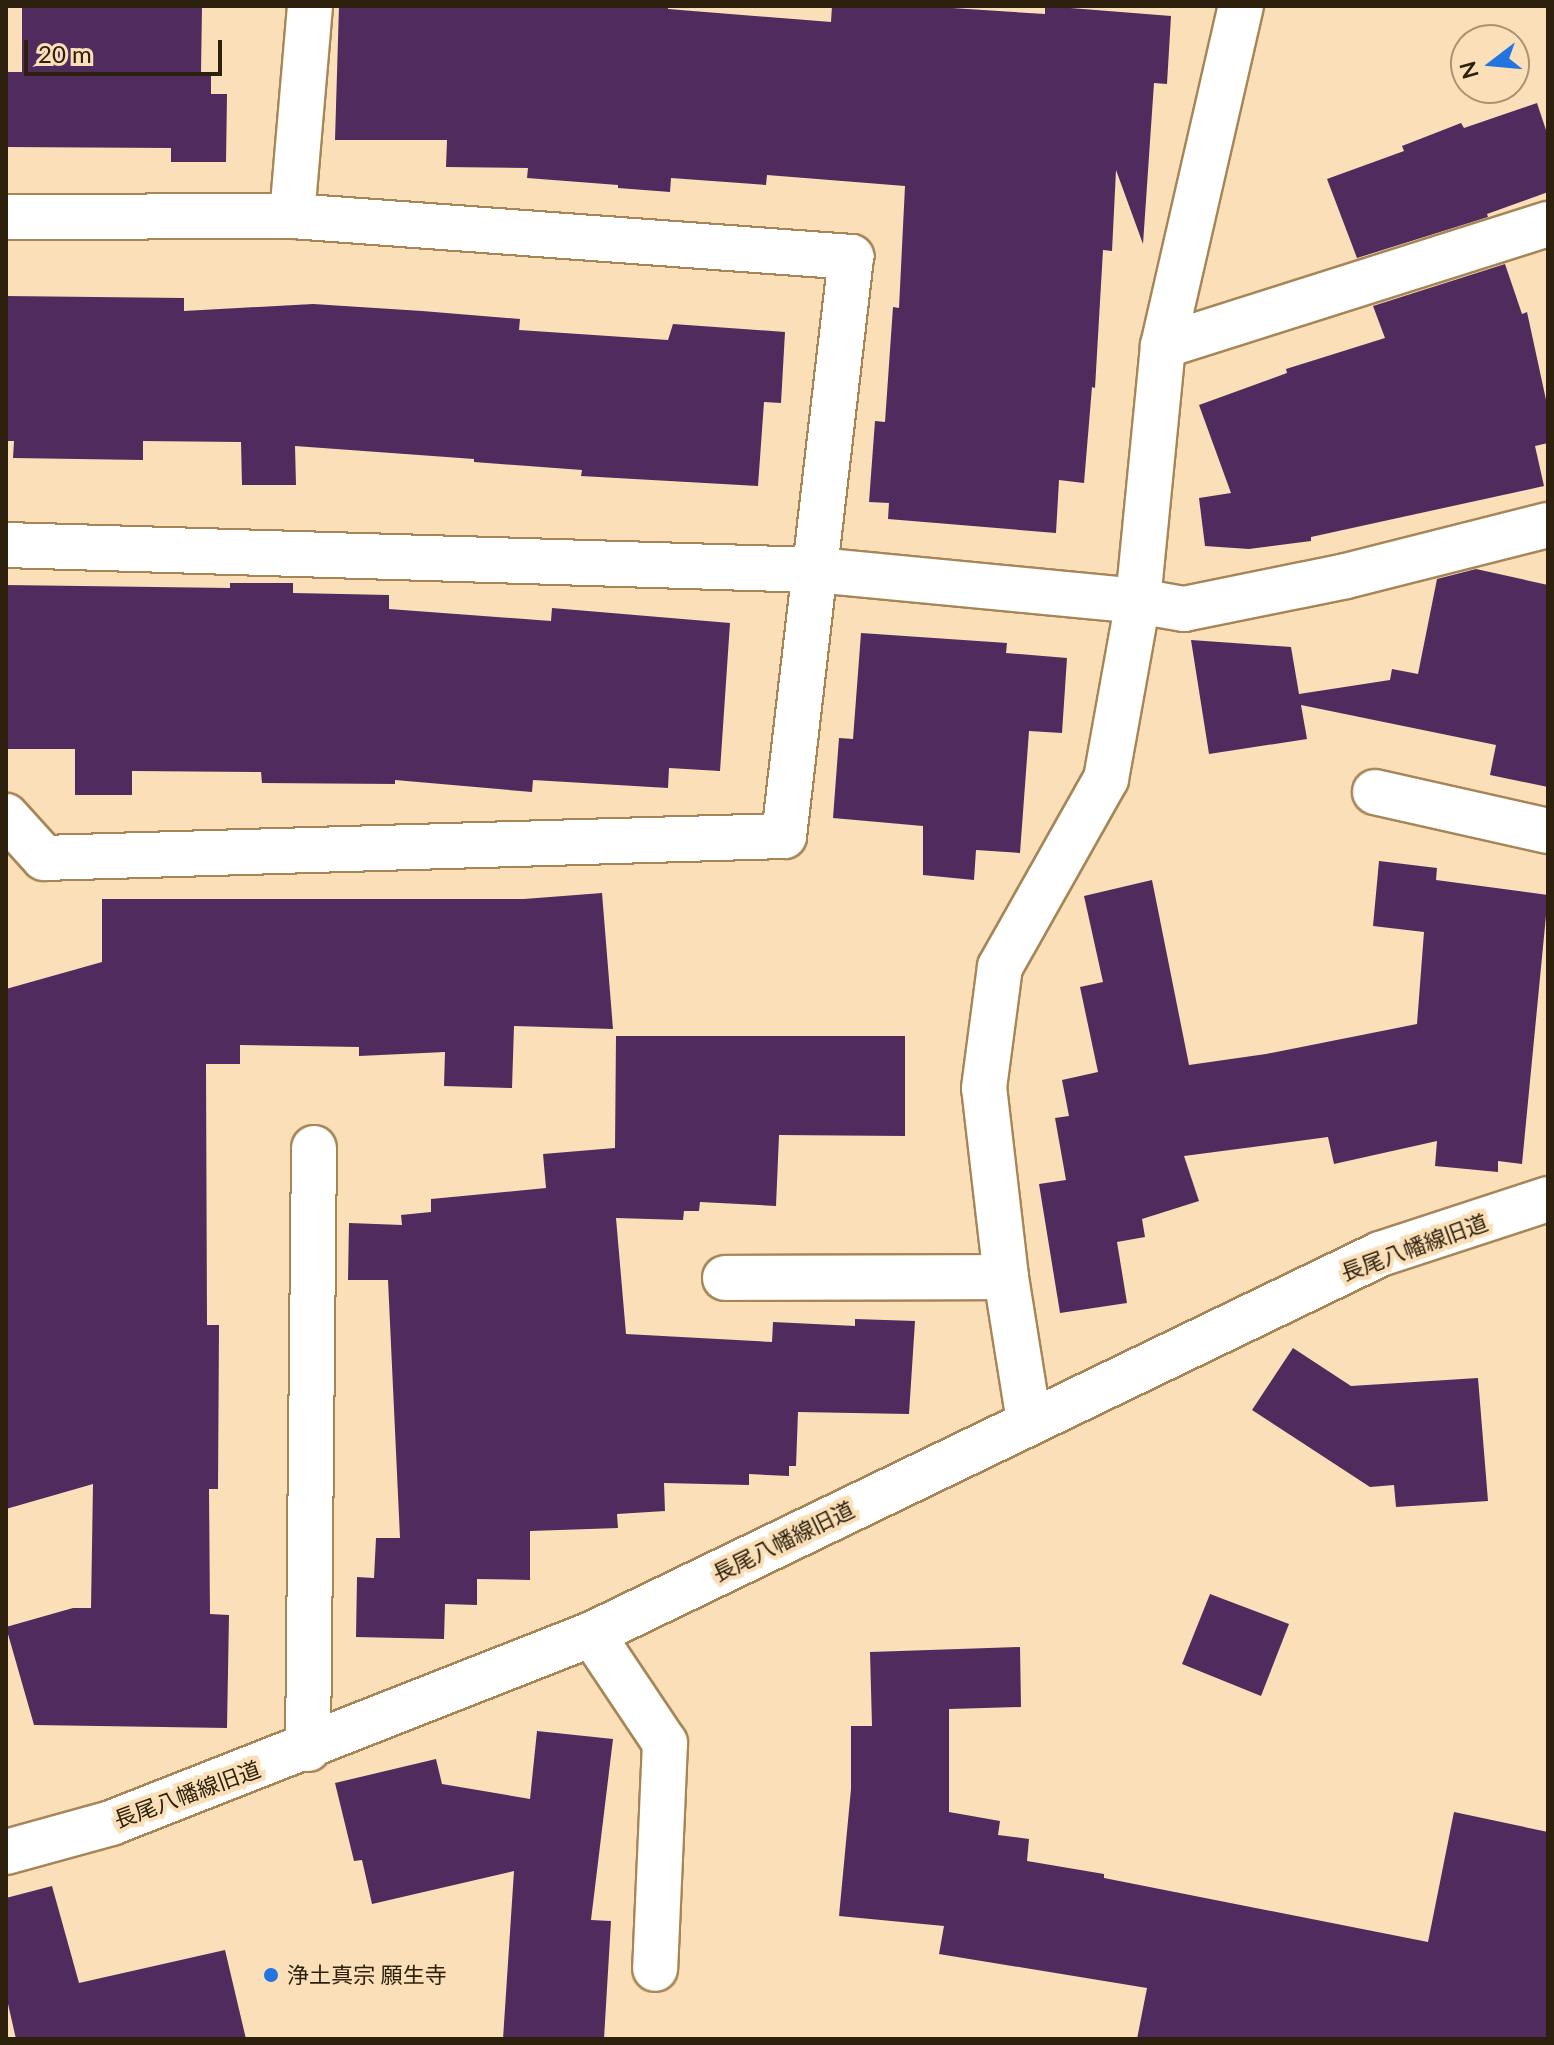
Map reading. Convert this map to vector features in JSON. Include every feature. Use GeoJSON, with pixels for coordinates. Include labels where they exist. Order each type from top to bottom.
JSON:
{"type":"FeatureCollection","features":[{"type":"Feature","properties":{"kind":"street"},"geometry":{"type":"LineString","coordinates":[[292,216],[310,6]]}},
{"type":"Feature","properties":{"kind":"street"},"geometry":{"type":"LineString","coordinates":[[1029,1421],[1006,1277],[984,1088],[1000,967],[1106,779],[1138,601],[1163,346],[1241,6]]}},
{"type":"Feature","properties":{"kind":"street"},"geometry":{"type":"LineString","coordinates":[[6,217],[292,216],[851,257],[784,836],[44,858],[6,816]]}},
{"type":"Feature","properties":{"kind":"street"},"geometry":{"type":"LineString","coordinates":[[1163,346],[1548,224]]}},
{"type":"Feature","properties":{"kind":"street"},"geometry":{"type":"LineString","coordinates":[[6,545],[816,570],[1138,601],[1184,609],[1346,576],[1548,525]]}},
{"type":"Feature","properties":{"kind":"street"},"geometry":{"type":"LineString","coordinates":[[1375,792],[1548,831]]}},
{"type":"Feature","properties":{"kind":"street"},"geometry":{"type":"LineString","coordinates":[[308,1749],[314,1148]]}},
{"type":"Feature","properties":{"kind":"street","name":"長尾八幡線旧道"},"geometry":{"type":"LineString","coordinates":[[6,1852],[111,1823],[308,1749],[592,1634],[1380,1254],[1548,1199]]}},
{"type":"Feature","properties":{"kind":"street"},"geometry":{"type":"LineString","coordinates":[[725,1278],[1006,1277]]}},
{"type":"Feature","properties":{"kind":"street"},"geometry":{"type":"LineString","coordinates":[[592,1634],[665,1743],[655,1969]]}},
{"type":"Feature","properties":{"kind":"building"},"geometry":{"type":"Polygon","coordinates":[[[22,6],[202,6],[201,73],[211,73],[211,94],[227,94],[226,162],[171,162],[171,148],[6,147],[6,72],[22,72],[22,6]]]}},
{"type":"Feature","properties":{"kind":"building"},"geometry":{"type":"Polygon","coordinates":[[[339,6],[668,6],[668,9],[831,22],[832,6],[921,6],[1045,14],[1045,6],[1171,16],[1167,84],[1154,83],[1143,244],[1116,170],[1112,251],[1103,250],[1095,388],[1092,387],[1084,483],[1059,480],[1056,533],[888,519],[889,503],[869,502],[875,421],[885,422],[893,307],[899,308],[905,186],[767,175],[766,185],[671,178],[670,192],[618,188],[618,185],[527,178],[528,168],[446,167],[447,140],[335,140],[339,6]]]}},
{"type":"Feature","properties":{"kind":"building"},"geometry":{"type":"Polygon","coordinates":[[[1537,103],[1548,136],[1548,192],[1487,214],[1488,217],[1357,258],[1327,179],[1404,151],[1402,146],[1461,123],[1464,128],[1537,103]]]}},
{"type":"Feature","properties":{"kind":"building"},"geometry":{"type":"Polygon","coordinates":[[[1505,264],[1522,314],[1527,312],[1548,409],[1548,443],[1535,446],[1544,486],[1311,537],[1311,541],[1249,549],[1205,546],[1199,498],[1231,493],[1199,405],[1287,373],[1286,369],[1385,338],[1373,306],[1505,264]]]}},
{"type":"Feature","properties":{"kind":"building"},"geometry":{"type":"Polygon","coordinates":[[[6,296],[184,298],[184,311],[313,304],[422,311],[520,319],[519,330],[668,340],[673,324],[785,332],[781,403],[764,402],[758,486],[581,476],[582,470],[295,446],[296,485],[242,485],[241,442],[143,441],[143,460],[13,458],[14,441],[6,441],[6,296]]]}},
{"type":"Feature","properties":{"kind":"building"},"geometry":{"type":"Polygon","coordinates":[[[1476,569],[1548,585],[1548,787],[1490,775],[1496,745],[1301,705],[1307,739],[1209,754],[1191,640],[1291,647],[1299,694],[1390,680],[1392,669],[1418,674],[1437,579],[1476,569]]]}},
{"type":"Feature","properties":{"kind":"building"},"geometry":{"type":"Polygon","coordinates":[[[230,583],[293,583],[293,593],[389,595],[389,609],[551,621],[552,608],[730,623],[720,771],[669,768],[668,788],[533,780],[532,792],[395,780],[395,784],[262,783],[261,772],[132,771],[132,795],[75,795],[75,749],[6,749],[6,585],[230,588],[230,583]]]}},
{"type":"Feature","properties":{"kind":"building"},"geometry":{"type":"Polygon","coordinates":[[[861,633],[1007,643],[1006,653],[1067,658],[1062,733],[1029,731],[1020,853],[976,850],[974,880],[923,875],[923,826],[833,818],[839,738],[853,739],[861,633]]]}},
{"type":"Feature","properties":{"kind":"building"},"geometry":{"type":"Polygon","coordinates":[[[1379,861],[1437,868],[1436,880],[1548,895],[1522,1164],[1498,1161],[1498,1172],[1435,1166],[1437,1141],[1334,1164],[1328,1137],[1184,1156],[1199,1201],[1142,1219],[1145,1237],[1117,1242],[1127,1303],[1060,1313],[1039,1184],[1066,1180],[1055,1118],[1069,1116],[1062,1080],[1098,1072],[1080,987],[1103,982],[1084,896],[1152,880],[1189,1065],[1266,1054],[1417,1024],[1424,932],[1373,926],[1379,861]]]}},
{"type":"Feature","properties":{"kind":"building"},"geometry":{"type":"Polygon","coordinates":[[[602,893],[613,1029],[514,1026],[512,1088],[444,1086],[445,1052],[359,1056],[359,1047],[240,1045],[240,1064],[206,1064],[207,1325],[219,1325],[218,1489],[209,1489],[210,1614],[229,1615],[227,1728],[34,1725],[6,1627],[73,1608],[91,1608],[93,1484],[6,1509],[6,989],[102,962],[102,899],[524,899],[602,893]]]}},
{"type":"Feature","properties":{"kind":"building"},"geometry":{"type":"Polygon","coordinates":[[[616,1036],[905,1036],[905,1136],[779,1135],[776,1206],[700,1202],[699,1211],[684,1211],[683,1220],[616,1218],[626,1334],[772,1342],[773,1322],[855,1326],[855,1319],[915,1321],[909,1414],[798,1412],[796,1466],[789,1466],[789,1476],[749,1474],[749,1485],[664,1483],[665,1511],[617,1514],[618,1528],[530,1531],[530,1580],[477,1579],[477,1605],[445,1604],[444,1639],[356,1637],[357,1577],[374,1578],[376,1538],[400,1538],[388,1280],[348,1280],[349,1223],[402,1225],[401,1215],[431,1212],[431,1199],[546,1188],[543,1154],[615,1148],[616,1036]]]}},
{"type":"Feature","properties":{"kind":"building"},"geometry":{"type":"Polygon","coordinates":[[[1293,1348],[1351,1386],[1478,1378],[1488,1501],[1396,1507],[1394,1485],[1370,1487],[1252,1410],[1293,1348]]]}},
{"type":"Feature","properties":{"kind":"building"},"geometry":{"type":"Polygon","coordinates":[[[1210,1594],[1289,1624],[1261,1696],[1182,1664],[1210,1594]]]}},
{"type":"Feature","properties":{"kind":"building"},"geometry":{"type":"Polygon","coordinates":[[[1020,1647],[1021,1707],[949,1709],[949,1812],[1000,1821],[998,1835],[1029,1839],[1027,1861],[1104,1874],[1104,1878],[1428,1942],[1454,1812],[1548,1832],[1548,2039],[1137,2039],[1147,1988],[939,1954],[944,1926],[839,1916],[851,1789],[851,1726],[872,1726],[870,1652],[1020,1647]]]}},
{"type":"Feature","properties":{"kind":"building"},"geometry":{"type":"Polygon","coordinates":[[[537,1731],[613,1739],[591,1920],[611,1921],[604,2039],[503,2039],[514,1871],[372,1904],[362,1860],[354,1861],[335,1783],[436,1759],[442,1784],[530,1799],[537,1731]]]}},
{"type":"Feature","properties":{"kind":"building"},"geometry":{"type":"Polygon","coordinates":[[[52,1886],[79,1983],[225,1950],[246,2039],[16,2039],[6,1995],[6,1898],[52,1886]]]}},
{"type":"Feature","properties":{"kind":"place","name":"浄土真宗 願生寺"},"geometry":{"type":"Point","coordinates":[271,1975]}}]}
